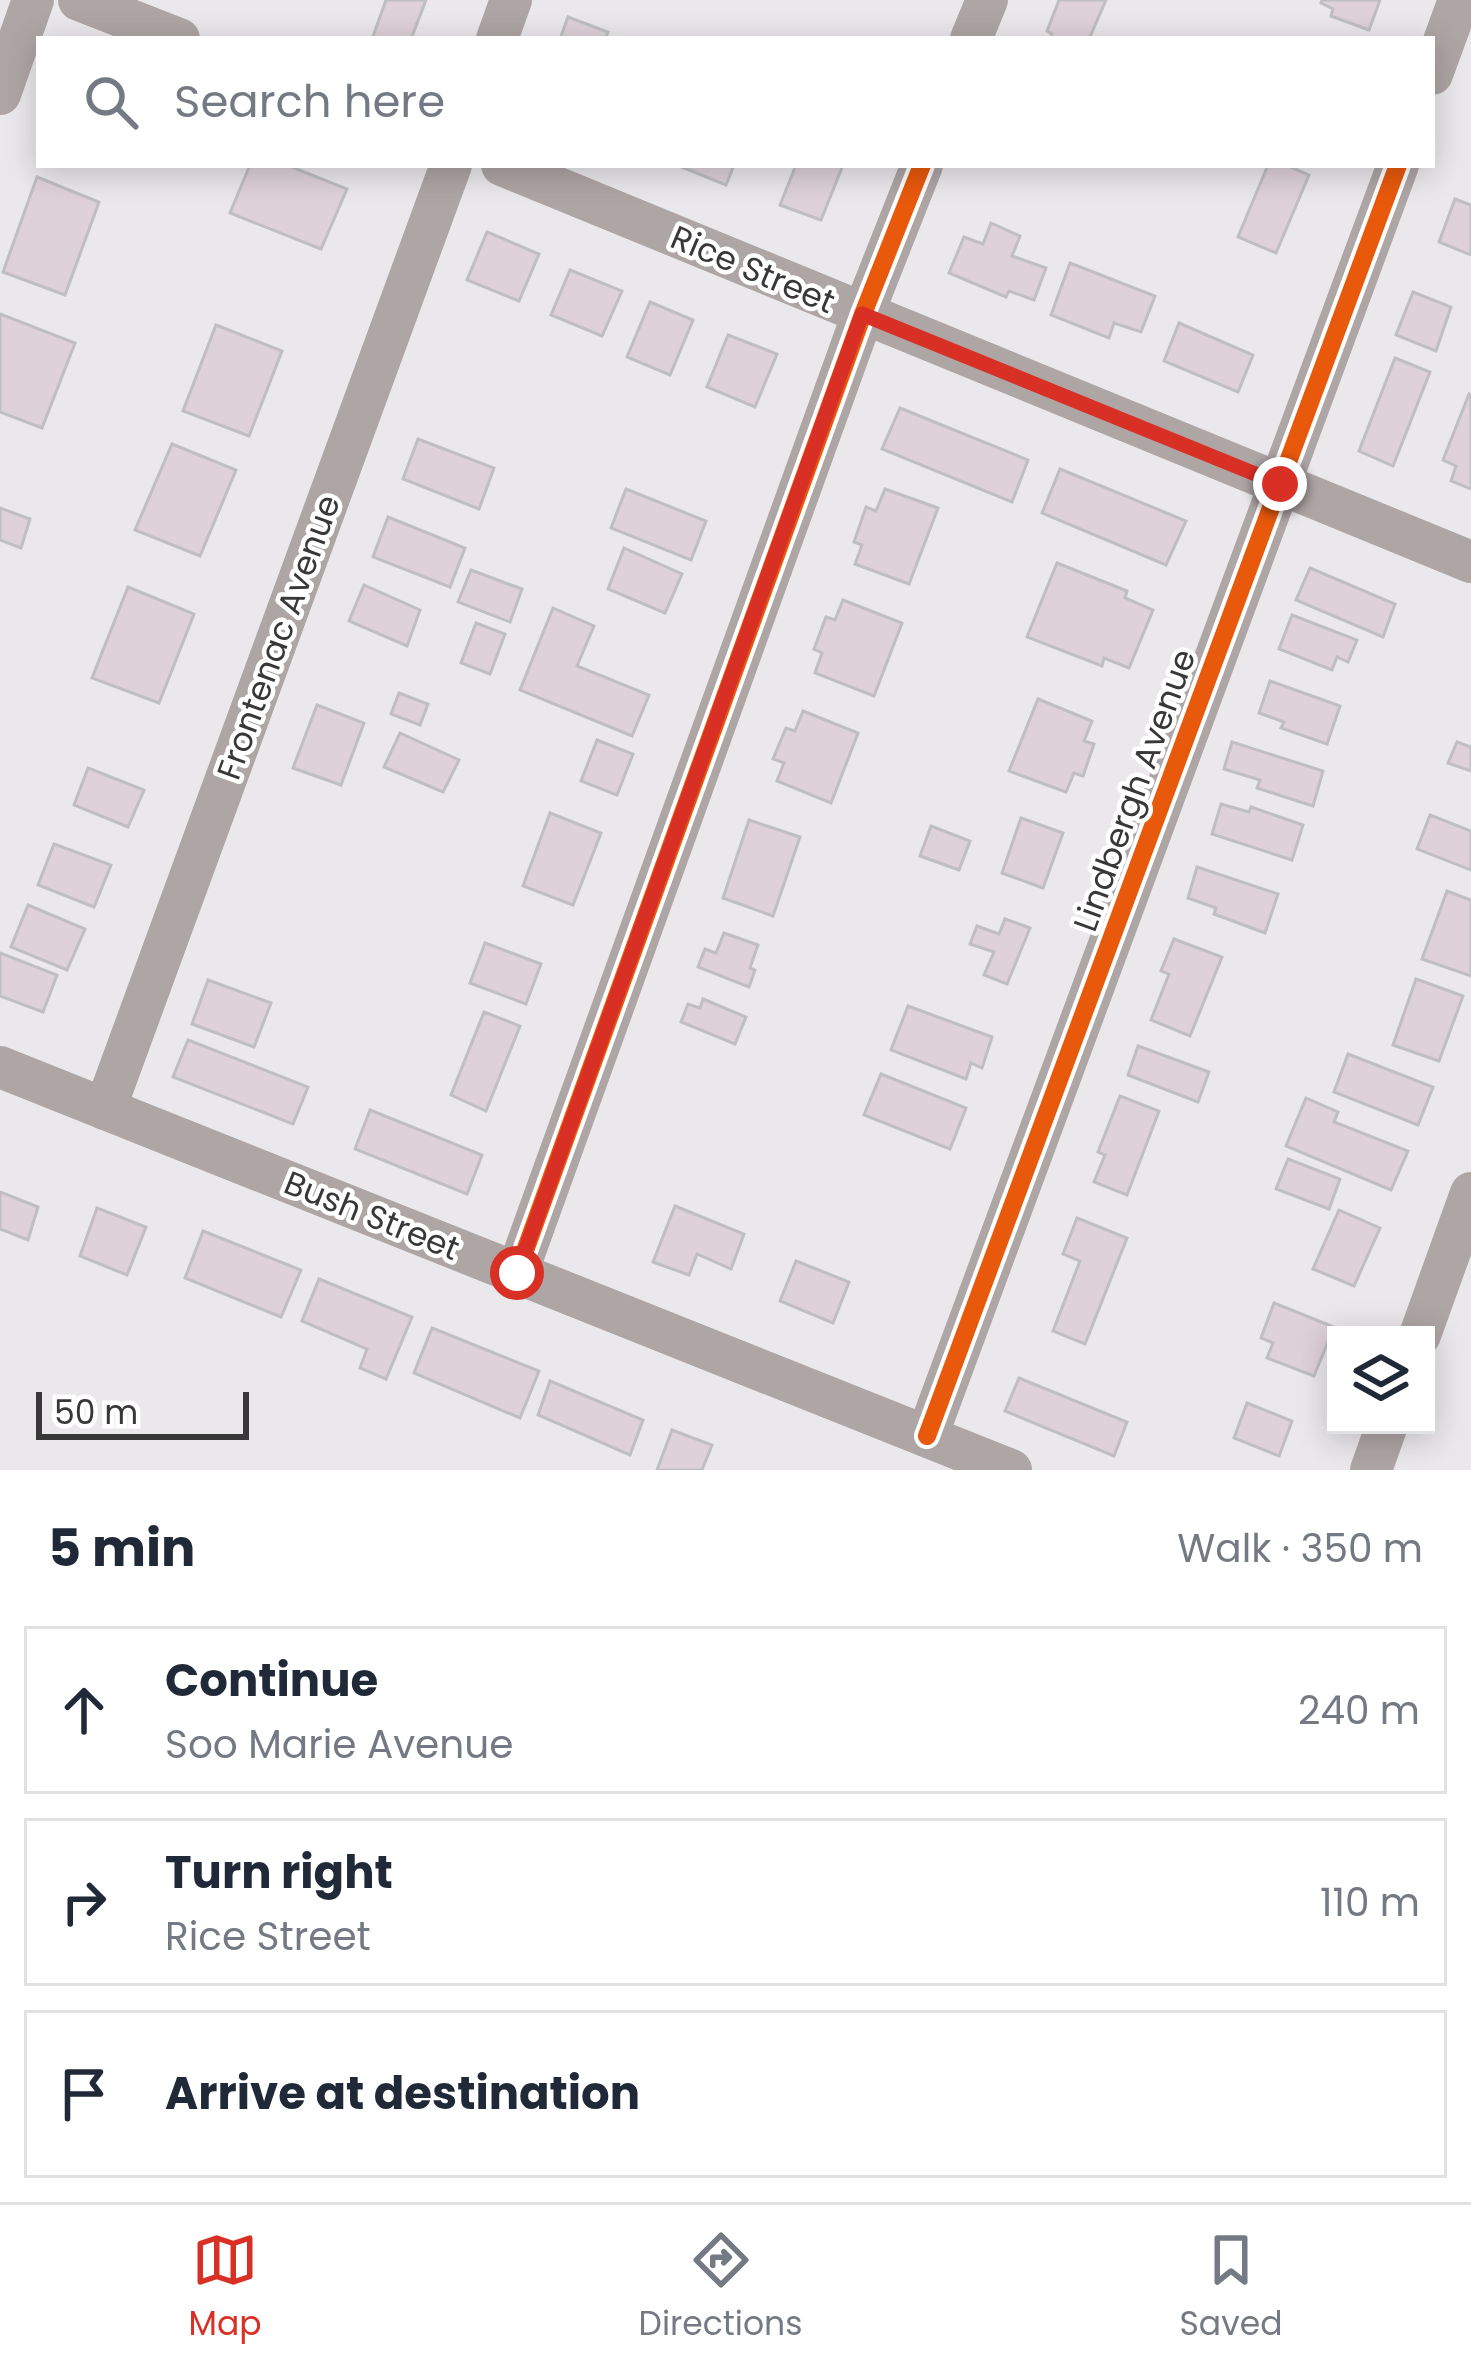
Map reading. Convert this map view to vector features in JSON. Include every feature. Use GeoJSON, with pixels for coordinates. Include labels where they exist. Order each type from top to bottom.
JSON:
{"type":"FeatureCollection","features":[{"type":"Feature","properties":{"kind":"street"},"geometry":{"type":"LineString","coordinates":[[0,94],[33,0]]}},
{"type":"Feature","properties":{"kind":"street"},"geometry":{"type":"LineString","coordinates":[[79,0],[171,36]]}},
{"type":"Feature","properties":{"kind":"street"},"geometry":{"type":"LineString","coordinates":[[498,36],[511,0]]}},
{"type":"Feature","properties":{"kind":"street"},"geometry":{"type":"LineString","coordinates":[[972,36],[987,0]]}},
{"type":"Feature","properties":{"kind":"street"},"geometry":{"type":"LineString","coordinates":[[1435,66],[1459,0]]}},
{"type":"Feature","properties":{"kind":"street","name":"Frontenac Avenue"},"geometry":{"type":"LineString","coordinates":[[105,1109],[450,168]]}},
{"type":"Feature","properties":{"kind":"street","name":"Rice Street"},"geometry":{"type":"LineString","coordinates":[[509,168],[1471,562]]}},
{"type":"Feature","properties":{"kind":"street"},"geometry":{"type":"LineString","coordinates":[[517,1273],[862,314],[921,168]]}},
{"type":"Feature","properties":{"kind":"street","name":"Lindbergh Avenue"},"geometry":{"type":"LineString","coordinates":[[927,1436],[1397,168]]}},
{"type":"Feature","properties":{"kind":"street","name":"Bush Street"},"geometry":{"type":"LineString","coordinates":[[0,1067],[1011,1470]]}},
{"type":"Feature","properties":{"kind":"street"},"geometry":{"type":"LineString","coordinates":[[1423,1326],[1471,1193]]}},
{"type":"Feature","properties":{"kind":"street"},"geometry":{"type":"LineString","coordinates":[[1371,1470],[1384,1434]]}},
{"type":"Feature","properties":{"kind":"building"},"geometry":{"type":"Polygon","coordinates":[[[386,0],[426,0],[412,36],[373,36],[386,0]]]}},
{"type":"Feature","properties":{"kind":"building"},"geometry":{"type":"Polygon","coordinates":[[[1059,0],[1106,0],[1090,36],[1051,36],[1047,31],[1059,0]]]}},
{"type":"Feature","properties":{"kind":"building"},"geometry":{"type":"Polygon","coordinates":[[[1322,0],[1380,0],[1369,30],[1331,16],[1333,9],[1322,0]]]}},
{"type":"Feature","properties":{"kind":"building"},"geometry":{"type":"Polygon","coordinates":[[[568,17],[608,32],[606,36],[561,36],[568,17]]]}},
{"type":"Feature","properties":{"kind":"building"},"geometry":{"type":"Polygon","coordinates":[[[249,168],[294,168],[347,189],[321,249],[230,213],[249,168]]]}},
{"type":"Feature","properties":{"kind":"building"},"geometry":{"type":"Polygon","coordinates":[[[684,168],[733,168],[726,185],[684,168]]]}},
{"type":"Feature","properties":{"kind":"building"},"geometry":{"type":"Polygon","coordinates":[[[795,168],[842,168],[821,220],[780,205],[795,168]]]}},
{"type":"Feature","properties":{"kind":"building"},"geometry":{"type":"Polygon","coordinates":[[[1267,168],[1293,168],[1309,175],[1276,253],[1238,237],[1267,168]]]}},
{"type":"Feature","properties":{"kind":"building"},"geometry":{"type":"Polygon","coordinates":[[[37,177],[99,202],[65,295],[3,272],[37,177]]]}},
{"type":"Feature","properties":{"kind":"building"},"geometry":{"type":"Polygon","coordinates":[[[1455,199],[1471,205],[1471,255],[1439,242],[1455,199]]]}},
{"type":"Feature","properties":{"kind":"building"},"geometry":{"type":"Polygon","coordinates":[[[991,223],[1020,236],[1012,256],[1046,268],[1034,300],[1009,291],[1006,297],[949,273],[964,237],[983,244],[991,223]]]}},
{"type":"Feature","properties":{"kind":"building"},"geometry":{"type":"Polygon","coordinates":[[[487,232],[539,254],[519,301],[467,280],[487,232]]]}},
{"type":"Feature","properties":{"kind":"building"},"geometry":{"type":"Polygon","coordinates":[[[1070,263],[1155,296],[1141,332],[1114,323],[1109,338],[1051,315],[1070,263]]]}},
{"type":"Feature","properties":{"kind":"building"},"geometry":{"type":"Polygon","coordinates":[[[570,270],[622,291],[602,336],[551,315],[570,270]]]}},
{"type":"Feature","properties":{"kind":"building"},"geometry":{"type":"Polygon","coordinates":[[[1413,292],[1451,307],[1436,351],[1396,335],[1413,292]]]}},
{"type":"Feature","properties":{"kind":"building"},"geometry":{"type":"Polygon","coordinates":[[[650,302],[693,320],[670,375],[627,357],[650,302]]]}},
{"type":"Feature","properties":{"kind":"building"},"geometry":{"type":"Polygon","coordinates":[[[0,314],[75,343],[42,428],[0,412],[0,314]]]}},
{"type":"Feature","properties":{"kind":"building"},"geometry":{"type":"Polygon","coordinates":[[[1179,323],[1253,355],[1238,392],[1164,361],[1179,323]]]}},
{"type":"Feature","properties":{"kind":"building"},"geometry":{"type":"Polygon","coordinates":[[[216,325],[282,351],[249,436],[183,411],[216,325]]]}},
{"type":"Feature","properties":{"kind":"building"},"geometry":{"type":"Polygon","coordinates":[[[728,335],[777,354],[755,407],[707,387],[728,335]]]}},
{"type":"Feature","properties":{"kind":"building"},"geometry":{"type":"Polygon","coordinates":[[[1395,358],[1430,372],[1393,466],[1359,451],[1395,358]]]}},
{"type":"Feature","properties":{"kind":"building"},"geometry":{"type":"Polygon","coordinates":[[[1469,394],[1471,489],[1451,481],[1456,466],[1443,460],[1469,394]]]}},
{"type":"Feature","properties":{"kind":"building"},"geometry":{"type":"Polygon","coordinates":[[[900,408],[1028,460],[1012,502],[882,449],[900,408]]]}},
{"type":"Feature","properties":{"kind":"building"},"geometry":{"type":"Polygon","coordinates":[[[418,439],[494,468],[479,509],[403,479],[418,439]]]}},
{"type":"Feature","properties":{"kind":"building"},"geometry":{"type":"Polygon","coordinates":[[[172,444],[236,470],[200,556],[135,530],[172,444]]]}},
{"type":"Feature","properties":{"kind":"building"},"geometry":{"type":"Polygon","coordinates":[[[1060,469],[1186,521],[1166,565],[1042,513],[1060,469]]]}},
{"type":"Feature","properties":{"kind":"building"},"geometry":{"type":"Polygon","coordinates":[[[626,489],[706,521],[691,560],[611,528],[626,489]]]}},
{"type":"Feature","properties":{"kind":"building"},"geometry":{"type":"Polygon","coordinates":[[[885,489],[938,508],[909,584],[855,564],[862,545],[854,542],[866,507],[876,511],[885,489]]]}},
{"type":"Feature","properties":{"kind":"building"},"geometry":{"type":"Polygon","coordinates":[[[0,508],[30,519],[21,548],[0,540],[0,508]]]}},
{"type":"Feature","properties":{"kind":"building"},"geometry":{"type":"Polygon","coordinates":[[[388,517],[465,548],[450,587],[373,557],[388,517]]]}},
{"type":"Feature","properties":{"kind":"building"},"geometry":{"type":"Polygon","coordinates":[[[624,548],[682,574],[665,613],[608,589],[624,548]]]}},
{"type":"Feature","properties":{"kind":"building"},"geometry":{"type":"Polygon","coordinates":[[[1057,563],[1127,591],[1125,598],[1153,610],[1129,668],[1104,658],[1102,666],[1027,637],[1057,563]]]}},
{"type":"Feature","properties":{"kind":"building"},"geometry":{"type":"Polygon","coordinates":[[[1310,568],[1395,604],[1383,637],[1296,600],[1310,568]]]}},
{"type":"Feature","properties":{"kind":"building"},"geometry":{"type":"Polygon","coordinates":[[[471,570],[522,589],[510,622],[458,602],[471,570]]]}},
{"type":"Feature","properties":{"kind":"building"},"geometry":{"type":"Polygon","coordinates":[[[364,585],[420,610],[407,646],[349,621],[364,585]]]}},
{"type":"Feature","properties":{"kind":"building"},"geometry":{"type":"Polygon","coordinates":[[[128,587],[194,614],[159,703],[92,678],[128,587]]]}},
{"type":"Feature","properties":{"kind":"building"},"geometry":{"type":"Polygon","coordinates":[[[843,600],[902,623],[874,696],[815,673],[822,653],[814,649],[826,617],[835,620],[843,600]]]}},
{"type":"Feature","properties":{"kind":"building"},"geometry":{"type":"Polygon","coordinates":[[[553,608],[594,626],[577,666],[649,695],[632,736],[520,690],[553,608]]]}},
{"type":"Feature","properties":{"kind":"building"},"geometry":{"type":"Polygon","coordinates":[[[1292,615],[1357,640],[1348,662],[1337,657],[1332,670],[1279,649],[1292,615]]]}},
{"type":"Feature","properties":{"kind":"building"},"geometry":{"type":"Polygon","coordinates":[[[476,623],[505,634],[490,674],[461,663],[476,623]]]}},
{"type":"Feature","properties":{"kind":"building"},"geometry":{"type":"Polygon","coordinates":[[[1270,681],[1340,706],[1327,744],[1281,728],[1284,722],[1259,713],[1270,681]]]}},
{"type":"Feature","properties":{"kind":"building"},"geometry":{"type":"Polygon","coordinates":[[[399,693],[428,704],[420,725],[391,714],[399,693]]]}},
{"type":"Feature","properties":{"kind":"building"},"geometry":{"type":"Polygon","coordinates":[[[1038,699],[1092,721],[1084,741],[1094,744],[1083,776],[1074,773],[1066,792],[1009,771],[1038,699]]]}},
{"type":"Feature","properties":{"kind":"building"},"geometry":{"type":"Polygon","coordinates":[[[317,705],[364,723],[341,785],[293,768],[317,705]]]}},
{"type":"Feature","properties":{"kind":"building"},"geometry":{"type":"Polygon","coordinates":[[[803,711],[858,733],[831,803],[777,781],[784,763],[773,759],[786,728],[795,731],[803,711]]]}},
{"type":"Feature","properties":{"kind":"building"},"geometry":{"type":"Polygon","coordinates":[[[400,733],[459,760],[443,792],[384,767],[400,733]]]}},
{"type":"Feature","properties":{"kind":"building"},"geometry":{"type":"Polygon","coordinates":[[[597,740],[633,754],[617,795],[581,781],[597,740]]]}},
{"type":"Feature","properties":{"kind":"building"},"geometry":{"type":"Polygon","coordinates":[[[1232,742],[1323,771],[1313,806],[1257,788],[1260,780],[1224,769],[1232,742]]]}},
{"type":"Feature","properties":{"kind":"building"},"geometry":{"type":"Polygon","coordinates":[[[1457,742],[1471,747],[1471,771],[1448,763],[1457,742]]]}},
{"type":"Feature","properties":{"kind":"building"},"geometry":{"type":"Polygon","coordinates":[[[88,768],[144,790],[128,827],[74,805],[88,768]]]}},
{"type":"Feature","properties":{"kind":"building"},"geometry":{"type":"Polygon","coordinates":[[[1221,804],[1249,812],[1251,807],[1303,825],[1292,860],[1212,834],[1221,804]]]}},
{"type":"Feature","properties":{"kind":"building"},"geometry":{"type":"Polygon","coordinates":[[[550,813],[601,833],[573,905],[523,886],[550,813]]]}},
{"type":"Feature","properties":{"kind":"building"},"geometry":{"type":"Polygon","coordinates":[[[1430,815],[1471,831],[1471,870],[1417,849],[1430,815]]]}},
{"type":"Feature","properties":{"kind":"building"},"geometry":{"type":"Polygon","coordinates":[[[1021,818],[1063,833],[1043,888],[1002,873],[1021,818]]]}},
{"type":"Feature","properties":{"kind":"building"},"geometry":{"type":"Polygon","coordinates":[[[749,820],[800,837],[773,916],[723,898],[749,820]]]}},
{"type":"Feature","properties":{"kind":"building"},"geometry":{"type":"Polygon","coordinates":[[[931,826],[970,841],[959,870],[920,856],[931,826]]]}},
{"type":"Feature","properties":{"kind":"building"},"geometry":{"type":"Polygon","coordinates":[[[54,844],[111,865],[94,907],[38,885],[54,844]]]}},
{"type":"Feature","properties":{"kind":"building"},"geometry":{"type":"Polygon","coordinates":[[[1197,867],[1278,894],[1265,933],[1214,914],[1216,908],[1188,898],[1197,867]]]}},
{"type":"Feature","properties":{"kind":"building"},"geometry":{"type":"Polygon","coordinates":[[[1447,891],[1471,900],[1471,976],[1422,959],[1447,891]]]}},
{"type":"Feature","properties":{"kind":"building"},"geometry":{"type":"Polygon","coordinates":[[[28,905],[85,929],[67,970],[11,947],[28,905]]]}},
{"type":"Feature","properties":{"kind":"building"},"geometry":{"type":"Polygon","coordinates":[[[1005,919],[1030,928],[1007,984],[984,975],[994,952],[970,944],[977,926],[999,934],[1005,919]]]}},
{"type":"Feature","properties":{"kind":"building"},"geometry":{"type":"Polygon","coordinates":[[[724,933],[758,945],[749,987],[698,967],[705,949],[716,953],[724,933]]]}},
{"type":"Feature","properties":{"kind":"building"},"geometry":{"type":"Polygon","coordinates":[[[1174,939],[1222,957],[1190,1036],[1151,1020],[1169,974],[1161,971],[1174,939]]]}},
{"type":"Feature","properties":{"kind":"building"},"geometry":{"type":"Polygon","coordinates":[[[485,943],[541,964],[526,1004],[470,983],[485,943]]]}},
{"type":"Feature","properties":{"kind":"building"},"geometry":{"type":"Polygon","coordinates":[[[0,953],[57,975],[43,1012],[0,996],[0,953]]]}},
{"type":"Feature","properties":{"kind":"building"},"geometry":{"type":"Polygon","coordinates":[[[1416,979],[1463,996],[1439,1061],[1393,1045],[1416,979]]]}},
{"type":"Feature","properties":{"kind":"building"},"geometry":{"type":"Polygon","coordinates":[[[208,980],[271,1003],[254,1047],[192,1024],[208,980]]]}},
{"type":"Feature","properties":{"kind":"building"},"geometry":{"type":"Polygon","coordinates":[[[703,999],[746,1017],[735,1044],[681,1022],[688,1004],[700,1008],[703,999]]]}},
{"type":"Feature","properties":{"kind":"building"},"geometry":{"type":"Polygon","coordinates":[[[908,1006],[992,1037],[982,1068],[971,1063],[966,1079],[891,1050],[908,1006]]]}},
{"type":"Feature","properties":{"kind":"building"},"geometry":{"type":"Polygon","coordinates":[[[484,1012],[520,1026],[486,1111],[451,1095],[484,1012]]]}},
{"type":"Feature","properties":{"kind":"building"},"geometry":{"type":"Polygon","coordinates":[[[188,1040],[308,1087],[293,1124],[173,1077],[188,1040]]]}},
{"type":"Feature","properties":{"kind":"building"},"geometry":{"type":"Polygon","coordinates":[[[1138,1046],[1209,1072],[1198,1102],[1128,1075],[1138,1046]]]}},
{"type":"Feature","properties":{"kind":"building"},"geometry":{"type":"Polygon","coordinates":[[[1348,1054],[1433,1087],[1418,1125],[1334,1092],[1348,1054]]]}},
{"type":"Feature","properties":{"kind":"building"},"geometry":{"type":"Polygon","coordinates":[[[881,1074],[966,1108],[950,1149],[864,1115],[881,1074]]]}},
{"type":"Feature","properties":{"kind":"building"},"geometry":{"type":"Polygon","coordinates":[[[1120,1096],[1159,1111],[1127,1195],[1094,1182],[1105,1155],[1098,1152],[1120,1096]]]}},
{"type":"Feature","properties":{"kind":"building"},"geometry":{"type":"Polygon","coordinates":[[[1306,1098],[1338,1112],[1334,1122],[1408,1151],[1391,1190],[1286,1146],[1306,1098]]]}},
{"type":"Feature","properties":{"kind":"building"},"geometry":{"type":"Polygon","coordinates":[[[370,1110],[482,1155],[467,1194],[355,1149],[370,1110]]]}},
{"type":"Feature","properties":{"kind":"building"},"geometry":{"type":"Polygon","coordinates":[[[1288,1159],[1340,1179],[1329,1209],[1276,1189],[1288,1159]]]}},
{"type":"Feature","properties":{"kind":"building"},"geometry":{"type":"Polygon","coordinates":[[[0,1192],[38,1207],[28,1240],[0,1229],[0,1192]]]}},
{"type":"Feature","properties":{"kind":"building"},"geometry":{"type":"Polygon","coordinates":[[[675,1206],[744,1234],[731,1269],[697,1254],[689,1275],[653,1262],[675,1206]]]}},
{"type":"Feature","properties":{"kind":"building"},"geometry":{"type":"Polygon","coordinates":[[[97,1208],[146,1227],[127,1275],[80,1256],[97,1208]]]}},
{"type":"Feature","properties":{"kind":"building"},"geometry":{"type":"Polygon","coordinates":[[[1339,1210],[1380,1228],[1354,1286],[1313,1269],[1339,1210]]]}},
{"type":"Feature","properties":{"kind":"building"},"geometry":{"type":"Polygon","coordinates":[[[1077,1218],[1127,1238],[1085,1344],[1053,1331],[1080,1261],[1063,1254],[1077,1218]]]}},
{"type":"Feature","properties":{"kind":"building"},"geometry":{"type":"Polygon","coordinates":[[[203,1231],[301,1270],[281,1317],[185,1278],[203,1231]]]}},
{"type":"Feature","properties":{"kind":"building"},"geometry":{"type":"Polygon","coordinates":[[[796,1261],[849,1282],[833,1323],[780,1301],[796,1261]]]}},
{"type":"Feature","properties":{"kind":"building"},"geometry":{"type":"Polygon","coordinates":[[[319,1279],[412,1317],[386,1379],[360,1368],[367,1349],[302,1321],[319,1279]]]}},
{"type":"Feature","properties":{"kind":"building"},"geometry":{"type":"Polygon","coordinates":[[[1274,1303],[1332,1326],[1327,1326],[1327,1344],[1314,1376],[1267,1358],[1273,1343],[1261,1338],[1274,1303]]]}},
{"type":"Feature","properties":{"kind":"building"},"geometry":{"type":"Polygon","coordinates":[[[432,1328],[539,1371],[520,1418],[414,1373],[432,1328]]]}},
{"type":"Feature","properties":{"kind":"building"},"geometry":{"type":"Polygon","coordinates":[[[1019,1378],[1127,1422],[1114,1456],[1005,1411],[1019,1378]]]}},
{"type":"Feature","properties":{"kind":"building"},"geometry":{"type":"Polygon","coordinates":[[[550,1381],[643,1420],[630,1455],[538,1415],[550,1381]]]}},
{"type":"Feature","properties":{"kind":"building"},"geometry":{"type":"Polygon","coordinates":[[[1247,1403],[1292,1421],[1279,1456],[1234,1438],[1247,1403]]]}},
{"type":"Feature","properties":{"kind":"building"},"geometry":{"type":"Polygon","coordinates":[[[672,1430],[712,1445],[702,1470],[657,1470],[672,1430]]]}},
{"type":"Feature","properties":{"kind":"cycle path"},"geometry":{"type":"LineString","coordinates":[[517,1273],[863,314],[921,168]]}},
{"type":"Feature","properties":{"kind":"cycle path"},"geometry":{"type":"LineString","coordinates":[[927,1436],[1397,168]]}},
{"type":"Feature","properties":{"kind":"route"},"geometry":{"type":"LineString","coordinates":[[517,1273],[862,314],[1280,484]]}}]}
